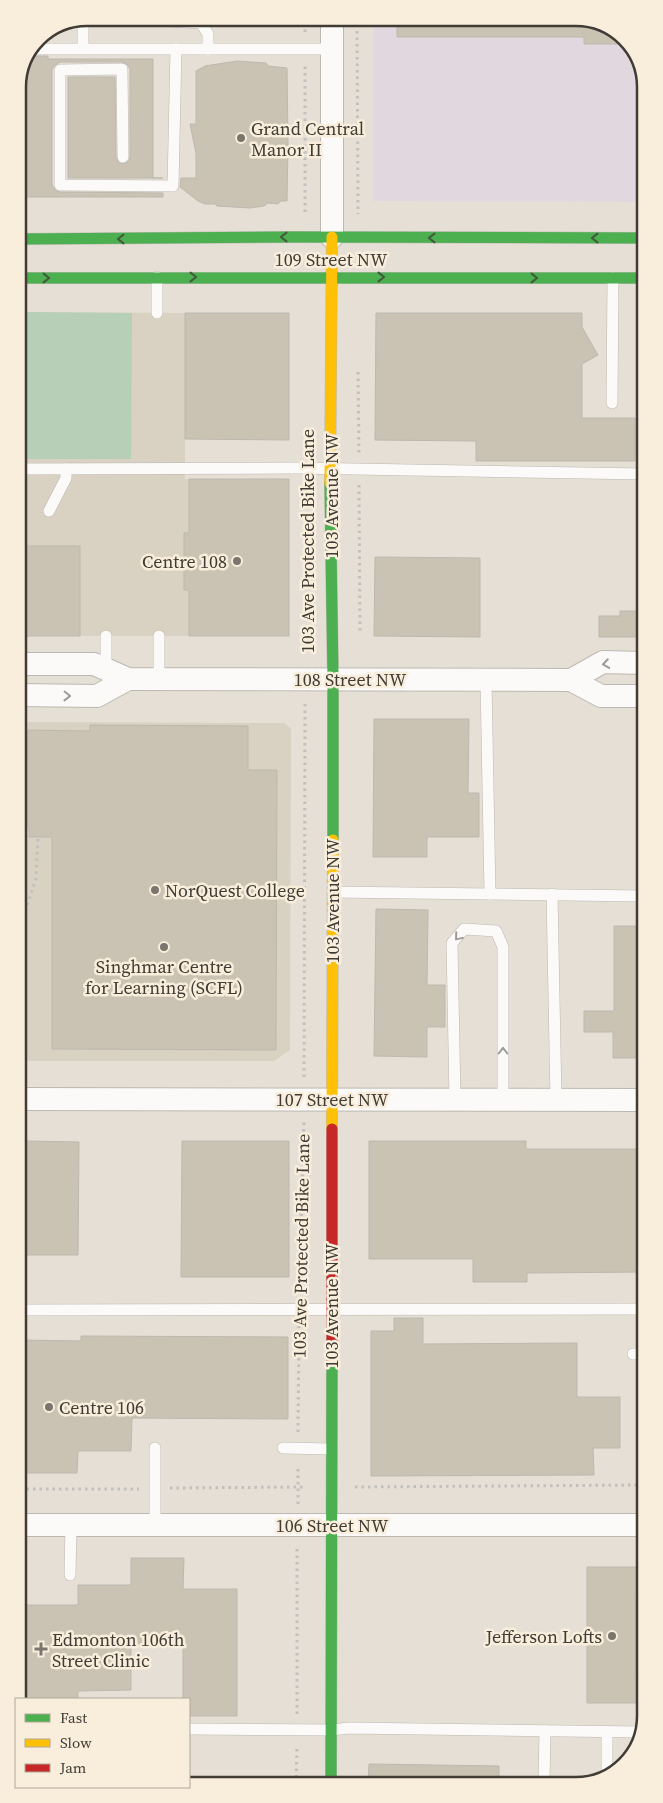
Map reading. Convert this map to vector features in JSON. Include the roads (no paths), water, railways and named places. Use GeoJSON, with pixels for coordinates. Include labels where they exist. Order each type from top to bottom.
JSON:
{"type":"FeatureCollection","features":[{"type":"Feature","properties":{"kind":"street","name":"103 Avenue NW"},"geometry":{"type":"LineString","coordinates":[[331,1777],[333,679],[330,469],[332,26]]}},
{"type":"Feature","properties":{"kind":"street","name":"109 Street NW"},"geometry":{"type":"LineString","coordinates":[[26,239],[305,237],[637,238]]}},
{"type":"Feature","properties":{"kind":"street","name":"109 Street NW"},"geometry":{"type":"LineString","coordinates":[[26,278],[637,278]]}},
{"type":"Feature","properties":{"kind":"street","name":"108 Street NW"},"geometry":{"type":"LineString","coordinates":[[571,680],[603,662],[637,663]]}},
{"type":"Feature","properties":{"kind":"street","name":"108 Street NW"},"geometry":{"type":"LineString","coordinates":[[26,664],[94,664],[128,679],[571,680],[601,696],[637,696]]}},
{"type":"Feature","properties":{"kind":"street","name":"108 Street NW"},"geometry":{"type":"LineString","coordinates":[[26,695],[97,696],[128,679]]}},
{"type":"Feature","properties":{"kind":"street","name":"107 Street NW"},"geometry":{"type":"LineString","coordinates":[[26,1099],[637,1100]]}},
{"type":"Feature","properties":{"kind":"street","name":"106 Street NW"},"geometry":{"type":"LineString","coordinates":[[26,1525],[637,1525]]}},
{"type":"Feature","properties":{"kind":"lane"},"geometry":{"type":"LineString","coordinates":[[83,26],[83,48]]}},
{"type":"Feature","properties":{"kind":"lane"},"geometry":{"type":"LineString","coordinates":[[203,26],[208,34],[208,49]]}},
{"type":"Feature","properties":{"kind":"lane"},"geometry":{"type":"LineString","coordinates":[[40,49],[332,49]]}},
{"type":"Feature","properties":{"kind":"lane"},"geometry":{"type":"LineString","coordinates":[[123,157],[122,70],[60,70],[60,185],[173,186],[176,49]]}},
{"type":"Feature","properties":{"kind":"lane"},"geometry":{"type":"LineString","coordinates":[[157,278],[157,313]]}},
{"type":"Feature","properties":{"kind":"lane"},"geometry":{"type":"LineString","coordinates":[[612,403],[613,278]]}},
{"type":"Feature","properties":{"kind":"lane"},"geometry":{"type":"LineString","coordinates":[[26,469],[66,469],[107,474],[159,469],[330,469],[637,474]]}},
{"type":"Feature","properties":{"kind":"lane"},"geometry":{"type":"LineString","coordinates":[[49,511],[66,478],[66,469]]}},
{"type":"Feature","properties":{"kind":"lane"},"geometry":{"type":"LineString","coordinates":[[106,636],[106,669]]}},
{"type":"Feature","properties":{"kind":"lane"},"geometry":{"type":"LineString","coordinates":[[159,636],[159,679]]}},
{"type":"Feature","properties":{"kind":"lane"},"geometry":{"type":"LineString","coordinates":[[486,680],[490,894]]}},
{"type":"Feature","properties":{"kind":"lane"},"geometry":{"type":"LineString","coordinates":[[332,892],[637,896]]}},
{"type":"Feature","properties":{"kind":"lane"},"geometry":{"type":"LineString","coordinates":[[552,894],[556,1100]]}},
{"type":"Feature","properties":{"kind":"lane"},"geometry":{"type":"LineString","coordinates":[[455,1099],[452,943],[464,929],[496,931],[503,947],[503,1100]]}},
{"type":"Feature","properties":{"kind":"lane"},"geometry":{"type":"LineString","coordinates":[[26,1310],[299,1308],[637,1309]]}},
{"type":"Feature","properties":{"kind":"lane"},"geometry":{"type":"LineString","coordinates":[[155,1448],[155,1525]]}},
{"type":"Feature","properties":{"kind":"lane"},"geometry":{"type":"LineString","coordinates":[[283,1448],[331,1449]]}},
{"type":"Feature","properties":{"kind":"lane"},"geometry":{"type":"LineString","coordinates":[[70,1575],[71,1525]]}},
{"type":"Feature","properties":{"kind":"lane"},"geometry":{"type":"LineString","coordinates":[[190,1729],[331,1730],[349,1728],[635,1732]]}},
{"type":"Feature","properties":{"kind":"lane"},"geometry":{"type":"LineString","coordinates":[[544,1731],[544,1777]]}},
{"type":"Feature","properties":{"kind":"lane"},"geometry":{"type":"LineString","coordinates":[[607,1732],[607,1768]]}},
{"type":"Feature","properties":{"kind":"place","name":"Grand Central Manor II"},"geometry":{"type":"Point","coordinates":[241,138]}},
{"type":"Feature","properties":{"kind":"place","name":"Centre 108"},"geometry":{"type":"Point","coordinates":[237,561]}},
{"type":"Feature","properties":{"kind":"place","name":"NorQuest College"},"geometry":{"type":"Point","coordinates":[155,890]}},
{"type":"Feature","properties":{"kind":"place","name":"Singhmar Centre for Learning (SCFL)"},"geometry":{"type":"Point","coordinates":[164,947]}},
{"type":"Feature","properties":{"kind":"place","name":"Centre 106"},"geometry":{"type":"Point","coordinates":[49,1407]}},
{"type":"Feature","properties":{"kind":"place","name":"Jefferson Lofts"},"geometry":{"type":"Point","coordinates":[612,1636]}},
{"type":"Feature","properties":{"kind":"place","name":"Edmonton 106th Street Clinic"},"geometry":{"type":"Point","coordinates":[41,1649]}}]}
